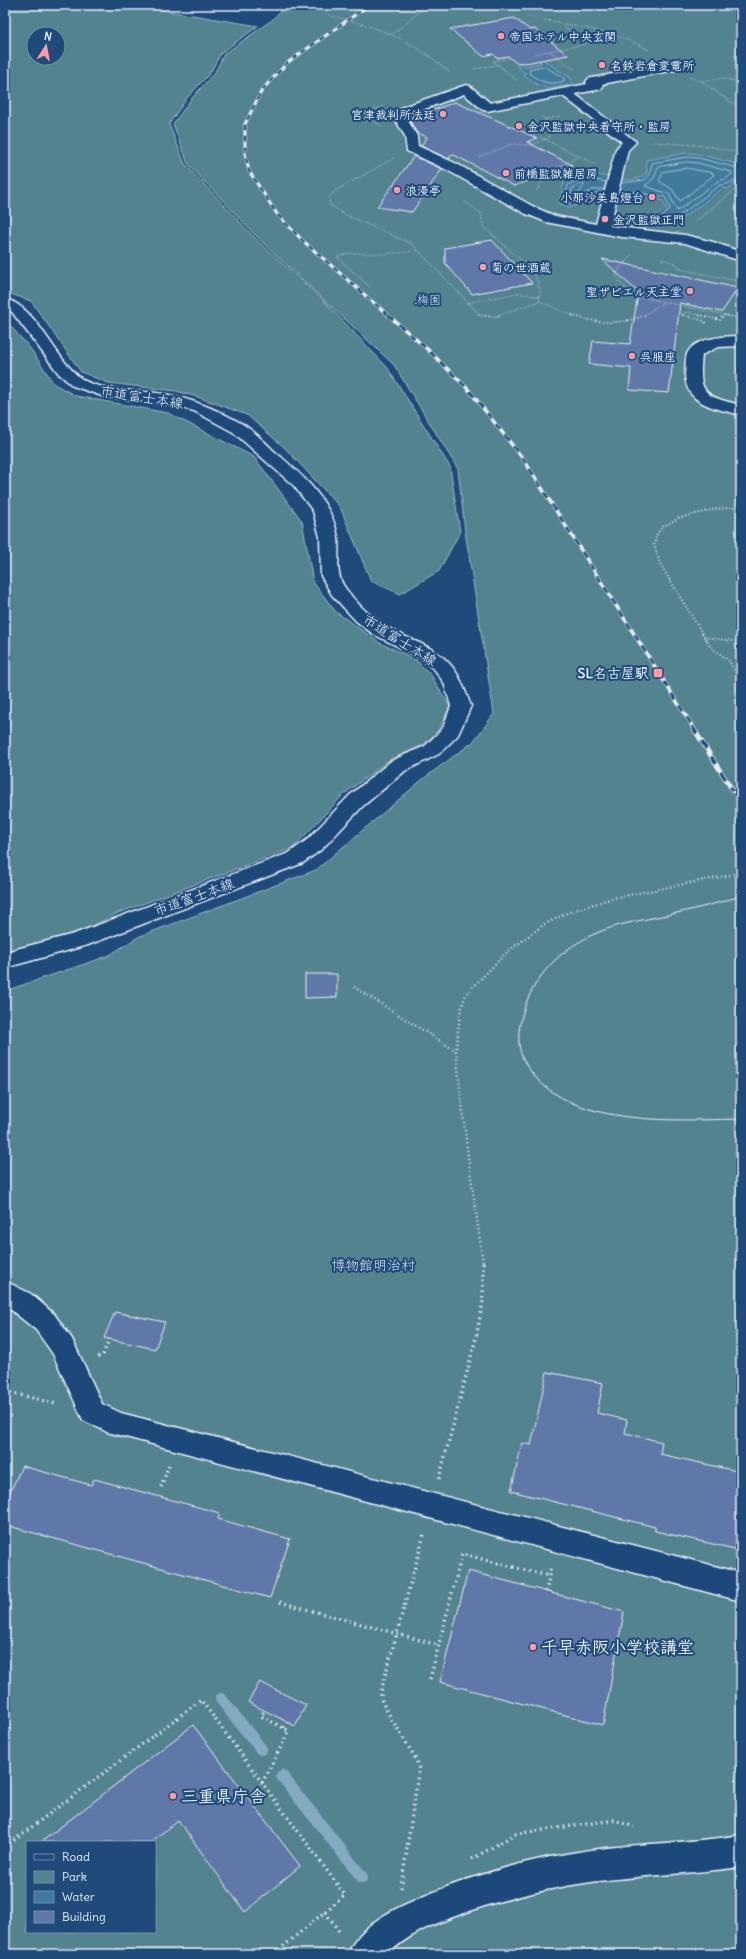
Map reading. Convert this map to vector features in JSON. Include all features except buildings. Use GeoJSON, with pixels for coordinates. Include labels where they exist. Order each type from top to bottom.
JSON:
{"type":"FeatureCollection","features":[{"type":"Feature","properties":{"kind":"street"},"geometry":{"type":"LineString","coordinates":[[592,82],[671,67]]}},
{"type":"Feature","properties":{"kind":"street"},"geometry":{"type":"LineString","coordinates":[[592,82],[596,86],[487,107],[466,89],[406,110],[401,116],[402,121],[411,136],[412,148],[452,167],[529,210],[561,222],[602,229],[675,237],[700,242],[741,257]]}},
{"type":"Feature","properties":{"kind":"street"},"geometry":{"type":"LineString","coordinates":[[565,92],[630,142],[622,149],[602,229]]}},
{"type":"Feature","properties":{"kind":"street","name":"市道富士本線"},"geometry":{"type":"LineString","coordinates":[[5,303],[17,309],[64,371],[78,383],[102,391],[182,402],[200,408],[240,429],[300,482],[321,511],[330,537],[330,576],[338,591],[362,617],[379,630],[426,653],[442,666],[453,683],[461,706],[451,731],[432,750],[398,766],[356,800],[315,844],[296,858],[80,940],[7,960]]}},
{"type":"Feature","properties":{"kind":"street"},"geometry":{"type":"LineString","coordinates":[[741,340],[713,343],[698,350],[695,354],[693,383],[698,391],[708,399],[741,410]]}},
{"type":"Feature","properties":{"kind":"street"},"geometry":{"type":"LineString","coordinates":[[5,1292],[34,1312],[54,1334],[63,1347],[92,1412],[116,1424],[131,1429],[318,1468],[432,1505],[741,1587]]}},
{"type":"Feature","properties":{"kind":"street"},"geometry":{"type":"LineString","coordinates":[[364,1954],[400,1923],[463,1897],[547,1874],[612,1863],[678,1859],[741,1851]]}},
{"type":"Feature","properties":{"kind":"path"},"geometry":{"type":"LineString","coordinates":[[394,33],[427,5]]}},
{"type":"Feature","properties":{"kind":"path"},"geometry":{"type":"LineString","coordinates":[[328,15],[361,22],[394,33],[425,51],[466,89]]}},
{"type":"Feature","properties":{"kind":"path"},"geometry":{"type":"LineString","coordinates":[[525,16],[610,35],[642,45],[671,67],[689,77],[701,81],[729,101],[741,107]]}},
{"type":"Feature","properties":{"kind":"path"},"geometry":{"type":"LineString","coordinates":[[533,54],[586,44],[560,25]]}},
{"type":"Feature","properties":{"kind":"path"},"geometry":{"type":"LineString","coordinates":[[550,51],[592,82]]}},
{"type":"Feature","properties":{"kind":"path"},"geometry":{"type":"LineString","coordinates":[[510,58],[493,61],[537,97]]}},
{"type":"Feature","properties":{"kind":"path"},"geometry":{"type":"LineString","coordinates":[[471,70],[497,65]]}},
{"type":"Feature","properties":{"kind":"path"},"geometry":{"type":"LineString","coordinates":[[701,81],[723,78],[741,83]]}},
{"type":"Feature","properties":{"kind":"path"},"geometry":{"type":"LineString","coordinates":[[424,104],[412,100],[402,101],[379,107],[361,115],[383,126],[412,148],[331,195],[329,202],[335,209],[412,244],[479,316],[491,317],[539,301],[554,309],[575,317],[607,322],[620,322],[644,316],[664,302]]}},
{"type":"Feature","properties":{"kind":"path"},"geometry":{"type":"LineString","coordinates":[[479,157],[512,144],[532,145],[550,138],[549,122],[540,115]]}},
{"type":"Feature","properties":{"kind":"path"},"geometry":{"type":"LineString","coordinates":[[540,137],[595,164]]}},
{"type":"Feature","properties":{"kind":"path"},"geometry":{"type":"LineString","coordinates":[[630,142],[680,143],[719,147],[740,152]]}},
{"type":"Feature","properties":{"kind":"path"},"geometry":{"type":"LineString","coordinates":[[529,210],[546,174],[579,156]]}},
{"type":"Feature","properties":{"kind":"path"},"geometry":{"type":"LineString","coordinates":[[675,237],[741,185]]}},
{"type":"Feature","properties":{"kind":"path"},"geometry":{"type":"LineString","coordinates":[[465,202],[481,213],[483,226],[534,272],[540,290],[539,301]]}},
{"type":"Feature","properties":{"kind":"path"},"geometry":{"type":"LineString","coordinates":[[370,287],[337,257],[349,253],[384,254],[419,251]]}},
{"type":"Feature","properties":{"kind":"path"},"geometry":{"type":"LineString","coordinates":[[634,253],[617,272],[617,280],[633,295],[741,319]]}},
{"type":"Feature","properties":{"kind":"path"},"geometry":{"type":"LineString","coordinates":[[655,258],[675,263],[680,269],[741,282]]}},
{"type":"Feature","properties":{"kind":"path"},"geometry":{"type":"LineString","coordinates":[[467,303],[518,293],[540,296]]}},
{"type":"Feature","properties":{"kind":"path"},"geometry":{"type":"LineString","coordinates":[[702,320],[682,315],[685,312],[720,320],[723,315]]}},
{"type":"Feature","properties":{"kind":"path"},"geometry":{"type":"LineString","coordinates":[[741,507],[716,509],[679,518],[662,528],[657,534],[654,544],[660,564],[704,637],[710,646],[729,662],[741,682]]}},
{"type":"Feature","properties":{"kind":"path"},"geometry":{"type":"LineString","coordinates":[[704,637],[741,642]]}},
{"type":"Feature","properties":{"kind":"path"},"geometry":{"type":"LineString","coordinates":[[400,1923],[401,1887],[419,1774],[416,1759],[381,1699],[381,1691],[395,1633],[432,1505],[476,1338],[483,1301],[483,1263],[467,1149],[456,1051],[460,1013],[466,994],[506,953],[543,925],[569,912],[598,902],[741,873]]}},
{"type":"Feature","properties":{"kind":"path"},"geometry":{"type":"LineString","coordinates":[[354,987],[456,1051]]}},
{"type":"Feature","properties":{"kind":"path"},"geometry":{"type":"LineString","coordinates":[[103,1355],[109,1339]]}},
{"type":"Feature","properties":{"kind":"path"},"geometry":{"type":"LineString","coordinates":[[5,1391],[92,1412]]}},
{"type":"Feature","properties":{"kind":"path"},"geometry":{"type":"LineString","coordinates":[[430,1679],[462,1554],[549,1576]]}},
{"type":"Feature","properties":{"kind":"path"},"geometry":{"type":"LineString","coordinates":[[280,1602],[438,1646]]}},
{"type":"Feature","properties":{"kind":"path"},"geometry":{"type":"LineString","coordinates":[[5,1847],[201,1700],[345,1895],[274,1954]]}},
{"type":"Feature","properties":{"kind":"path"},"geometry":{"type":"LineString","coordinates":[[262,1783],[289,1730],[261,1716],[265,1710]]}},
{"type":"Feature","properties":{"kind":"path"},"geometry":{"type":"LineString","coordinates":[[284,1728],[287,1722]]}},
{"type":"Feature","properties":{"kind":"path"},"geometry":{"type":"LineString","coordinates":[[117,1949],[120,1954]]}},
{"type":"Feature","properties":{"kind":"green space"},"geometry":{"type":"Polygon","coordinates":[[[5,5],[142,5],[162,10],[258,26],[221,53],[210,73],[187,98],[169,124],[185,164],[258,241],[327,304],[387,367],[450,467],[460,532],[439,571],[400,594],[371,581],[340,507],[285,448],[247,415],[198,397],[176,391],[108,383],[81,372],[31,301],[5,292],[5,5]]]}},
{"type":"Feature","properties":{"kind":"green space","name":"博物館明治村"},"geometry":{"type":"Polygon","coordinates":[[[286,5],[741,5],[741,1954],[5,1954],[5,991],[108,956],[138,937],[316,870],[423,779],[473,742],[494,714],[465,531],[458,469],[394,365],[260,240],[188,164],[173,124],[192,98],[215,72],[224,54],[272,20],[286,5]]]}},
{"type":"Feature","properties":{"kind":"green space"},"geometry":{"type":"Polygon","coordinates":[[[5,320],[30,348],[54,384],[76,396],[168,413],[254,457],[302,521],[313,582],[336,612],[380,643],[415,659],[431,675],[450,707],[437,733],[423,745],[389,760],[343,795],[293,848],[118,913],[76,934],[5,951],[5,320]]]}},
{"type":"Feature","properties":{"kind":"water"},"geometry":{"type":"Polygon","coordinates":[[[542,59],[572,79],[570,80],[574,84],[547,89],[542,85],[539,86],[523,74],[526,73],[515,64],[519,64],[523,67],[542,63],[539,60],[542,59]]]}},
{"type":"Feature","properties":{"kind":"water"},"geometry":{"type":"Polygon","coordinates":[[[686,153],[699,154],[741,165],[741,174],[739,176],[741,178],[728,189],[723,188],[672,226],[653,224],[655,216],[667,208],[663,201],[658,199],[598,192],[569,208],[559,203],[564,182],[577,176],[592,174],[625,180],[633,179],[647,173],[646,160],[686,153]]]}},
{"type":"Feature","properties":{"kind":"waterway"},"geometry":{"type":"LineString","coordinates":[[737,183],[741,185]]}},
{"type":"Feature","properties":{"kind":"waterway"},"geometry":{"type":"LineString","coordinates":[[221,1699],[261,1749]]}},
{"type":"Feature","properties":{"kind":"waterway"},"geometry":{"type":"LineString","coordinates":[[282,1776],[362,1877]]}},
{"type":"Feature","properties":{"kind":"tram line"},"geometry":{"type":"LineString","coordinates":[[741,896],[692,910],[619,925],[599,932],[579,942],[568,949],[550,965],[535,985],[524,1008],[519,1035],[521,1055],[532,1073],[551,1091],[574,1104],[600,1112],[629,1117],[688,1120],[741,1119]]}},
{"type":"Feature","properties":{"kind":"railway"},"geometry":{"type":"LineString","coordinates":[[369,5],[287,63],[262,90],[245,124],[245,153],[249,171],[277,214],[302,240],[389,316]]}},
{"type":"Feature","properties":{"kind":"railway"},"geometry":{"type":"LineString","coordinates":[[388,315],[426,348],[468,389],[524,460],[693,727]]}},
{"type":"Feature","properties":{"kind":"railway"},"geometry":{"type":"LineString","coordinates":[[692,726],[733,791]]}},
{"type":"Feature","properties":{"kind":"place","name":"帝国ホテル中央玄関"},"geometry":{"type":"Point","coordinates":[501,36]}},
{"type":"Feature","properties":{"kind":"place","name":"名鉄岩倉変電所"},"geometry":{"type":"Point","coordinates":[602,65]}},
{"type":"Feature","properties":{"kind":"place","name":"宮津裁判所法廷"},"geometry":{"type":"Point","coordinates":[443,114]}},
{"type":"Feature","properties":{"kind":"place","name":"金沢監獄中央看守所・監房"},"geometry":{"type":"Point","coordinates":[519,126]}},
{"type":"Feature","properties":{"kind":"place","name":"前橋監獄雑居房"},"geometry":{"type":"Point","coordinates":[506,173]}},
{"type":"Feature","properties":{"kind":"place","name":"浪漫亭"},"geometry":{"type":"Point","coordinates":[397,190]}},
{"type":"Feature","properties":{"kind":"place","name":"小那沙美島燈台"},"geometry":{"type":"Point","coordinates":[652,197]}},
{"type":"Feature","properties":{"kind":"place","name":"金沢監獄正門"},"geometry":{"type":"Point","coordinates":[605,219]}},
{"type":"Feature","properties":{"kind":"place","name":"菊の世酒蔵"},"geometry":{"type":"Point","coordinates":[483,267]}},
{"type":"Feature","properties":{"kind":"place","name":"聖ザビエル天主堂"},"geometry":{"type":"Point","coordinates":[690,291]}},
{"type":"Feature","properties":{"kind":"place","name":"呉服座"},"geometry":{"type":"Point","coordinates":[632,356]}},
{"type":"Feature","properties":{"kind":"place","name":"SL名古屋駅"},"geometry":{"type":"Point","coordinates":[658,673]}},
{"type":"Feature","properties":{"kind":"place","name":"千早赤阪小学校講堂"},"geometry":{"type":"Point","coordinates":[533,1647]}},
{"type":"Feature","properties":{"kind":"place","name":"三重県庁舎"},"geometry":{"type":"Point","coordinates":[173,1796]}},
{"type":"Feature","properties":{"kind":"park label","name":".梅園"},"geometry":{"type":"Point","coordinates":[428,299]}}]}
